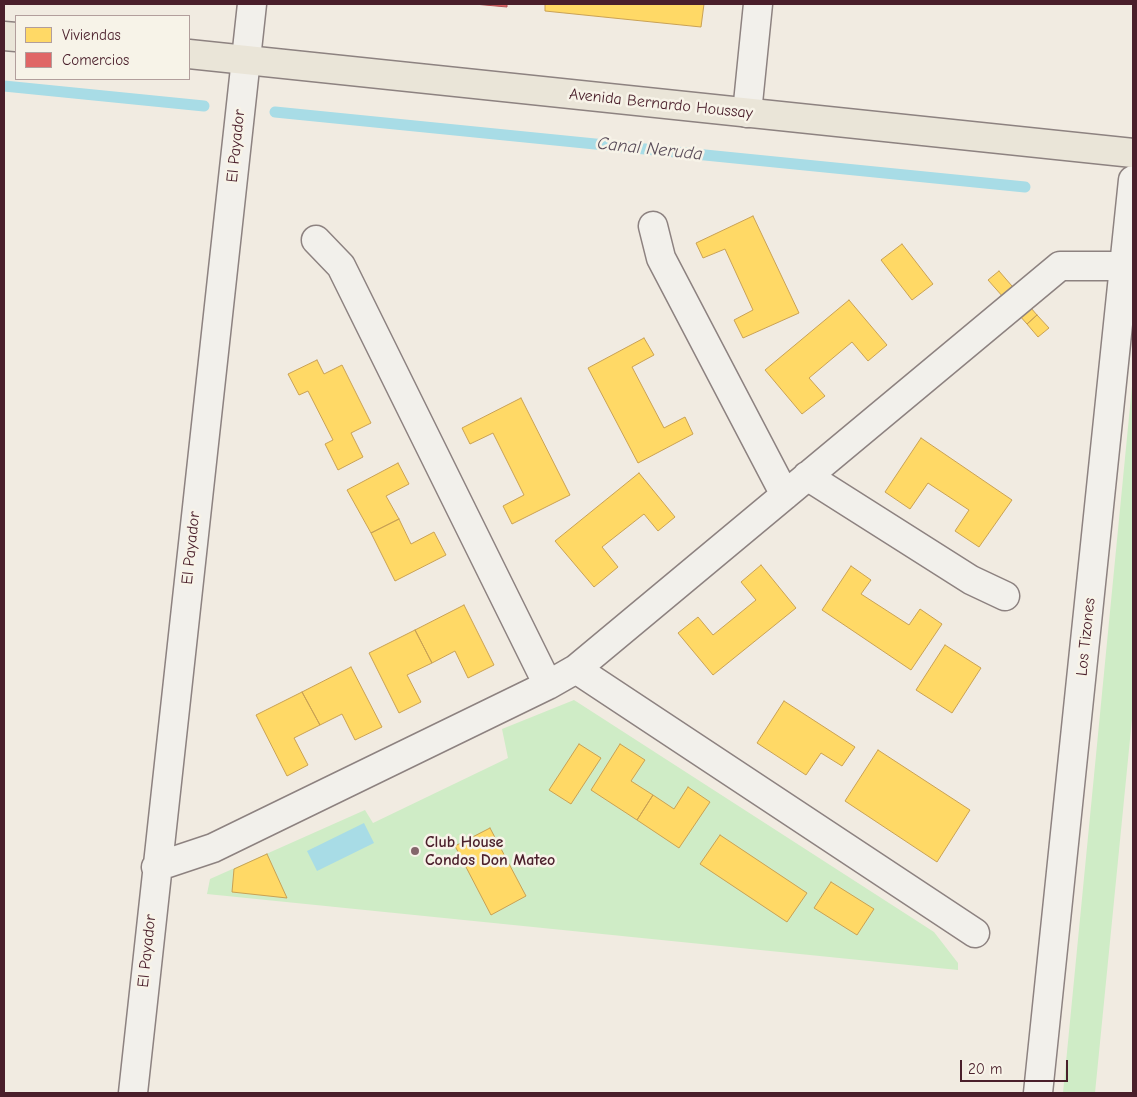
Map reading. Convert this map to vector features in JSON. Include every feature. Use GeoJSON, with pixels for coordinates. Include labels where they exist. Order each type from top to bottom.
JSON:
{"type":"FeatureCollection","features":[{"type":"Feature","properties":{"kind":"main road","name":"Avenida Bernardo Houssay"},"geometry":{"type":"LineString","coordinates":[[190,54],[1133,153]]}},
{"type":"Feature","properties":{"kind":"street","name":"El Payador"},"geometry":{"type":"LineString","coordinates":[[133,1093],[156,867],[252,4]]}},
{"type":"Feature","properties":{"kind":"street"},"geometry":{"type":"LineString","coordinates":[[747,113],[758,4]]}},
{"type":"Feature","properties":{"kind":"street","name":"Los Tizones"},"geometry":{"type":"LineString","coordinates":[[1038,1093],[1133,180]]}},
{"type":"Feature","properties":{"kind":"street"},"geometry":{"type":"LineString","coordinates":[[652,226],[661,258],[785,495]]}},
{"type":"Feature","properties":{"kind":"street"},"geometry":{"type":"LineString","coordinates":[[316,240],[341,266],[548,685]]}},
{"type":"Feature","properties":{"kind":"street"},"geometry":{"type":"LineString","coordinates":[[156,867],[213,848],[548,685],[576,669],[1060,266],[1125,266]]}},
{"type":"Feature","properties":{"kind":"street"},"geometry":{"type":"LineString","coordinates":[[807,476],[971,580],[1005,596]]}},
{"type":"Feature","properties":{"kind":"street"},"geometry":{"type":"LineString","coordinates":[[576,669],[976,933]]}},
{"type":"Feature","properties":{"kind":"green space"},"geometry":{"type":"Polygon","coordinates":[[[1133,376],[1133,709],[1095,1093],[1063,1093],[1133,376]]]}},
{"type":"Feature","properties":{"kind":"green space"},"geometry":{"type":"Polygon","coordinates":[[[574,700],[934,932],[958,963],[958,970],[207,894],[210,879],[365,810],[373,823],[508,758],[502,729],[574,700]]]}},
{"type":"Feature","properties":{"kind":"water"},"geometry":{"type":"Polygon","coordinates":[[[364,823],[374,843],[317,871],[307,851],[364,823]]]}},
{"type":"Feature","properties":{"kind":"building: Viviendas"},"geometry":{"type":"Polygon","coordinates":[[[545,4],[704,4],[701,27],[545,11],[545,4]]]}},
{"type":"Feature","properties":{"kind":"building: Viviendas"},"geometry":{"type":"Polygon","coordinates":[[[753,216],[799,313],[743,338],[734,320],[753,310],[725,249],[703,258],[696,243],[753,216]]]}},
{"type":"Feature","properties":{"kind":"building: Viviendas"},"geometry":{"type":"Polygon","coordinates":[[[902,244],[933,284],[912,300],[881,260],[902,244]]]}},
{"type":"Feature","properties":{"kind":"building: Viviendas"},"geometry":{"type":"Polygon","coordinates":[[[999,271],[1037,315],[1027,324],[988,280],[999,271]]]}},
{"type":"Feature","properties":{"kind":"building: Viviendas"},"geometry":{"type":"Polygon","coordinates":[[[849,300],[887,345],[868,361],[852,342],[809,378],[825,396],[802,414],[765,370],[849,300]]]}},
{"type":"Feature","properties":{"kind":"building: Viviendas"},"geometry":{"type":"Polygon","coordinates":[[[1037,315],[1049,328],[1038,337],[1027,324],[1037,315]]]}},
{"type":"Feature","properties":{"kind":"building: Viviendas"},"geometry":{"type":"Polygon","coordinates":[[[644,338],[654,355],[632,367],[664,428],[685,417],[693,434],[638,463],[588,368],[644,338]]]}},
{"type":"Feature","properties":{"kind":"building: Viviendas"},"geometry":{"type":"Polygon","coordinates":[[[317,360],[324,374],[342,365],[371,423],[351,433],[363,457],[338,470],[325,444],[333,440],[308,391],[299,395],[288,374],[317,360]]]}},
{"type":"Feature","properties":{"kind":"building: Viviendas"},"geometry":{"type":"Polygon","coordinates":[[[521,398],[570,495],[512,524],[503,506],[524,495],[493,433],[470,444],[462,428],[521,398]]]}},
{"type":"Feature","properties":{"kind":"building: Viviendas"},"geometry":{"type":"Polygon","coordinates":[[[921,438],[1012,500],[979,547],[955,531],[969,510],[928,483],[910,509],[885,492],[921,438]]]}},
{"type":"Feature","properties":{"kind":"building: Viviendas"},"geometry":{"type":"Polygon","coordinates":[[[398,463],[409,484],[386,496],[399,519],[371,533],[347,490],[398,463]]]}},
{"type":"Feature","properties":{"kind":"building: Viviendas"},"geometry":{"type":"Polygon","coordinates":[[[639,473],[675,517],[658,531],[644,514],[602,547],[618,567],[594,587],[555,541],[639,473]]]}},
{"type":"Feature","properties":{"kind":"building: Viviendas"},"geometry":{"type":"Polygon","coordinates":[[[399,519],[411,544],[434,532],[446,555],[395,581],[371,533],[399,519]]]}},
{"type":"Feature","properties":{"kind":"building: Viviendas"},"geometry":{"type":"Polygon","coordinates":[[[761,565],[796,608],[713,675],[678,633],[698,617],[713,635],[756,600],[741,582],[761,565]]]}},
{"type":"Feature","properties":{"kind":"building: Viviendas"},"geometry":{"type":"Polygon","coordinates":[[[851,566],[871,580],[861,594],[909,625],[920,609],[942,624],[911,670],[822,610],[851,566]]]}},
{"type":"Feature","properties":{"kind":"building: Viviendas"},"geometry":{"type":"Polygon","coordinates":[[[464,605],[494,665],[468,678],[455,651],[432,663],[415,630],[464,605]]]}},
{"type":"Feature","properties":{"kind":"building: Viviendas"},"geometry":{"type":"Polygon","coordinates":[[[415,630],[432,663],[407,675],[421,702],[399,713],[369,653],[415,630]]]}},
{"type":"Feature","properties":{"kind":"building: Viviendas"},"geometry":{"type":"Polygon","coordinates":[[[945,645],[981,668],[952,713],[916,690],[945,645]]]}},
{"type":"Feature","properties":{"kind":"building: Viviendas"},"geometry":{"type":"Polygon","coordinates":[[[351,667],[382,727],[355,740],[342,714],[320,725],[302,692],[351,667]]]}},
{"type":"Feature","properties":{"kind":"building: Viviendas"},"geometry":{"type":"Polygon","coordinates":[[[302,692],[320,725],[294,738],[308,765],[287,776],[256,715],[302,692]]]}},
{"type":"Feature","properties":{"kind":"building: Viviendas"},"geometry":{"type":"Polygon","coordinates":[[[784,701],[855,747],[842,766],[821,753],[806,775],[757,743],[784,701]]]}},
{"type":"Feature","properties":{"kind":"building: Viviendas"},"geometry":{"type":"Polygon","coordinates":[[[579,744],[601,758],[571,804],[549,790],[579,744]]]}},
{"type":"Feature","properties":{"kind":"building: Viviendas"},"geometry":{"type":"Polygon","coordinates":[[[620,744],[645,760],[631,781],[653,795],[637,820],[591,790],[620,744]]]}},
{"type":"Feature","properties":{"kind":"building: Viviendas"},"geometry":{"type":"Polygon","coordinates":[[[878,750],[970,810],[937,862],[845,801],[878,750]]]}},
{"type":"Feature","properties":{"kind":"building: Viviendas"},"geometry":{"type":"Polygon","coordinates":[[[688,787],[710,802],[679,848],[637,820],[653,795],[674,809],[688,787]]]}},
{"type":"Feature","properties":{"kind":"building: Viviendas"},"geometry":{"type":"Polygon","coordinates":[[[490,828],[526,896],[491,915],[455,846],[490,828]]]}},
{"type":"Feature","properties":{"kind":"building: Viviendas"},"geometry":{"type":"Polygon","coordinates":[[[720,835],[807,893],[787,922],[700,864],[720,835]]]}},
{"type":"Feature","properties":{"kind":"building: Viviendas"},"geometry":{"type":"Polygon","coordinates":[[[267,854],[287,898],[232,892],[234,869],[267,854]]]}},
{"type":"Feature","properties":{"kind":"building: Viviendas"},"geometry":{"type":"Polygon","coordinates":[[[831,882],[874,909],[857,935],[814,908],[831,882]]]}},
{"type":"Feature","properties":{"kind":"building: Comercios"},"geometry":{"type":"Polygon","coordinates":[[[474,4],[507,4],[507,7],[474,4]]]}},
{"type":"Feature","properties":{"kind":"waterway","name":"Canal Neruda"},"geometry":{"type":"LineString","coordinates":[[4,86],[204,106]]}},
{"type":"Feature","properties":{"kind":"waterway","name":"Canal Neruda"},"geometry":{"type":"LineString","coordinates":[[275,112],[1025,187]]}},
{"type":"Feature","properties":{"kind":"place","name":"Club House Condos Don Mateo"},"geometry":{"type":"Point","coordinates":[415,851]}}]}
